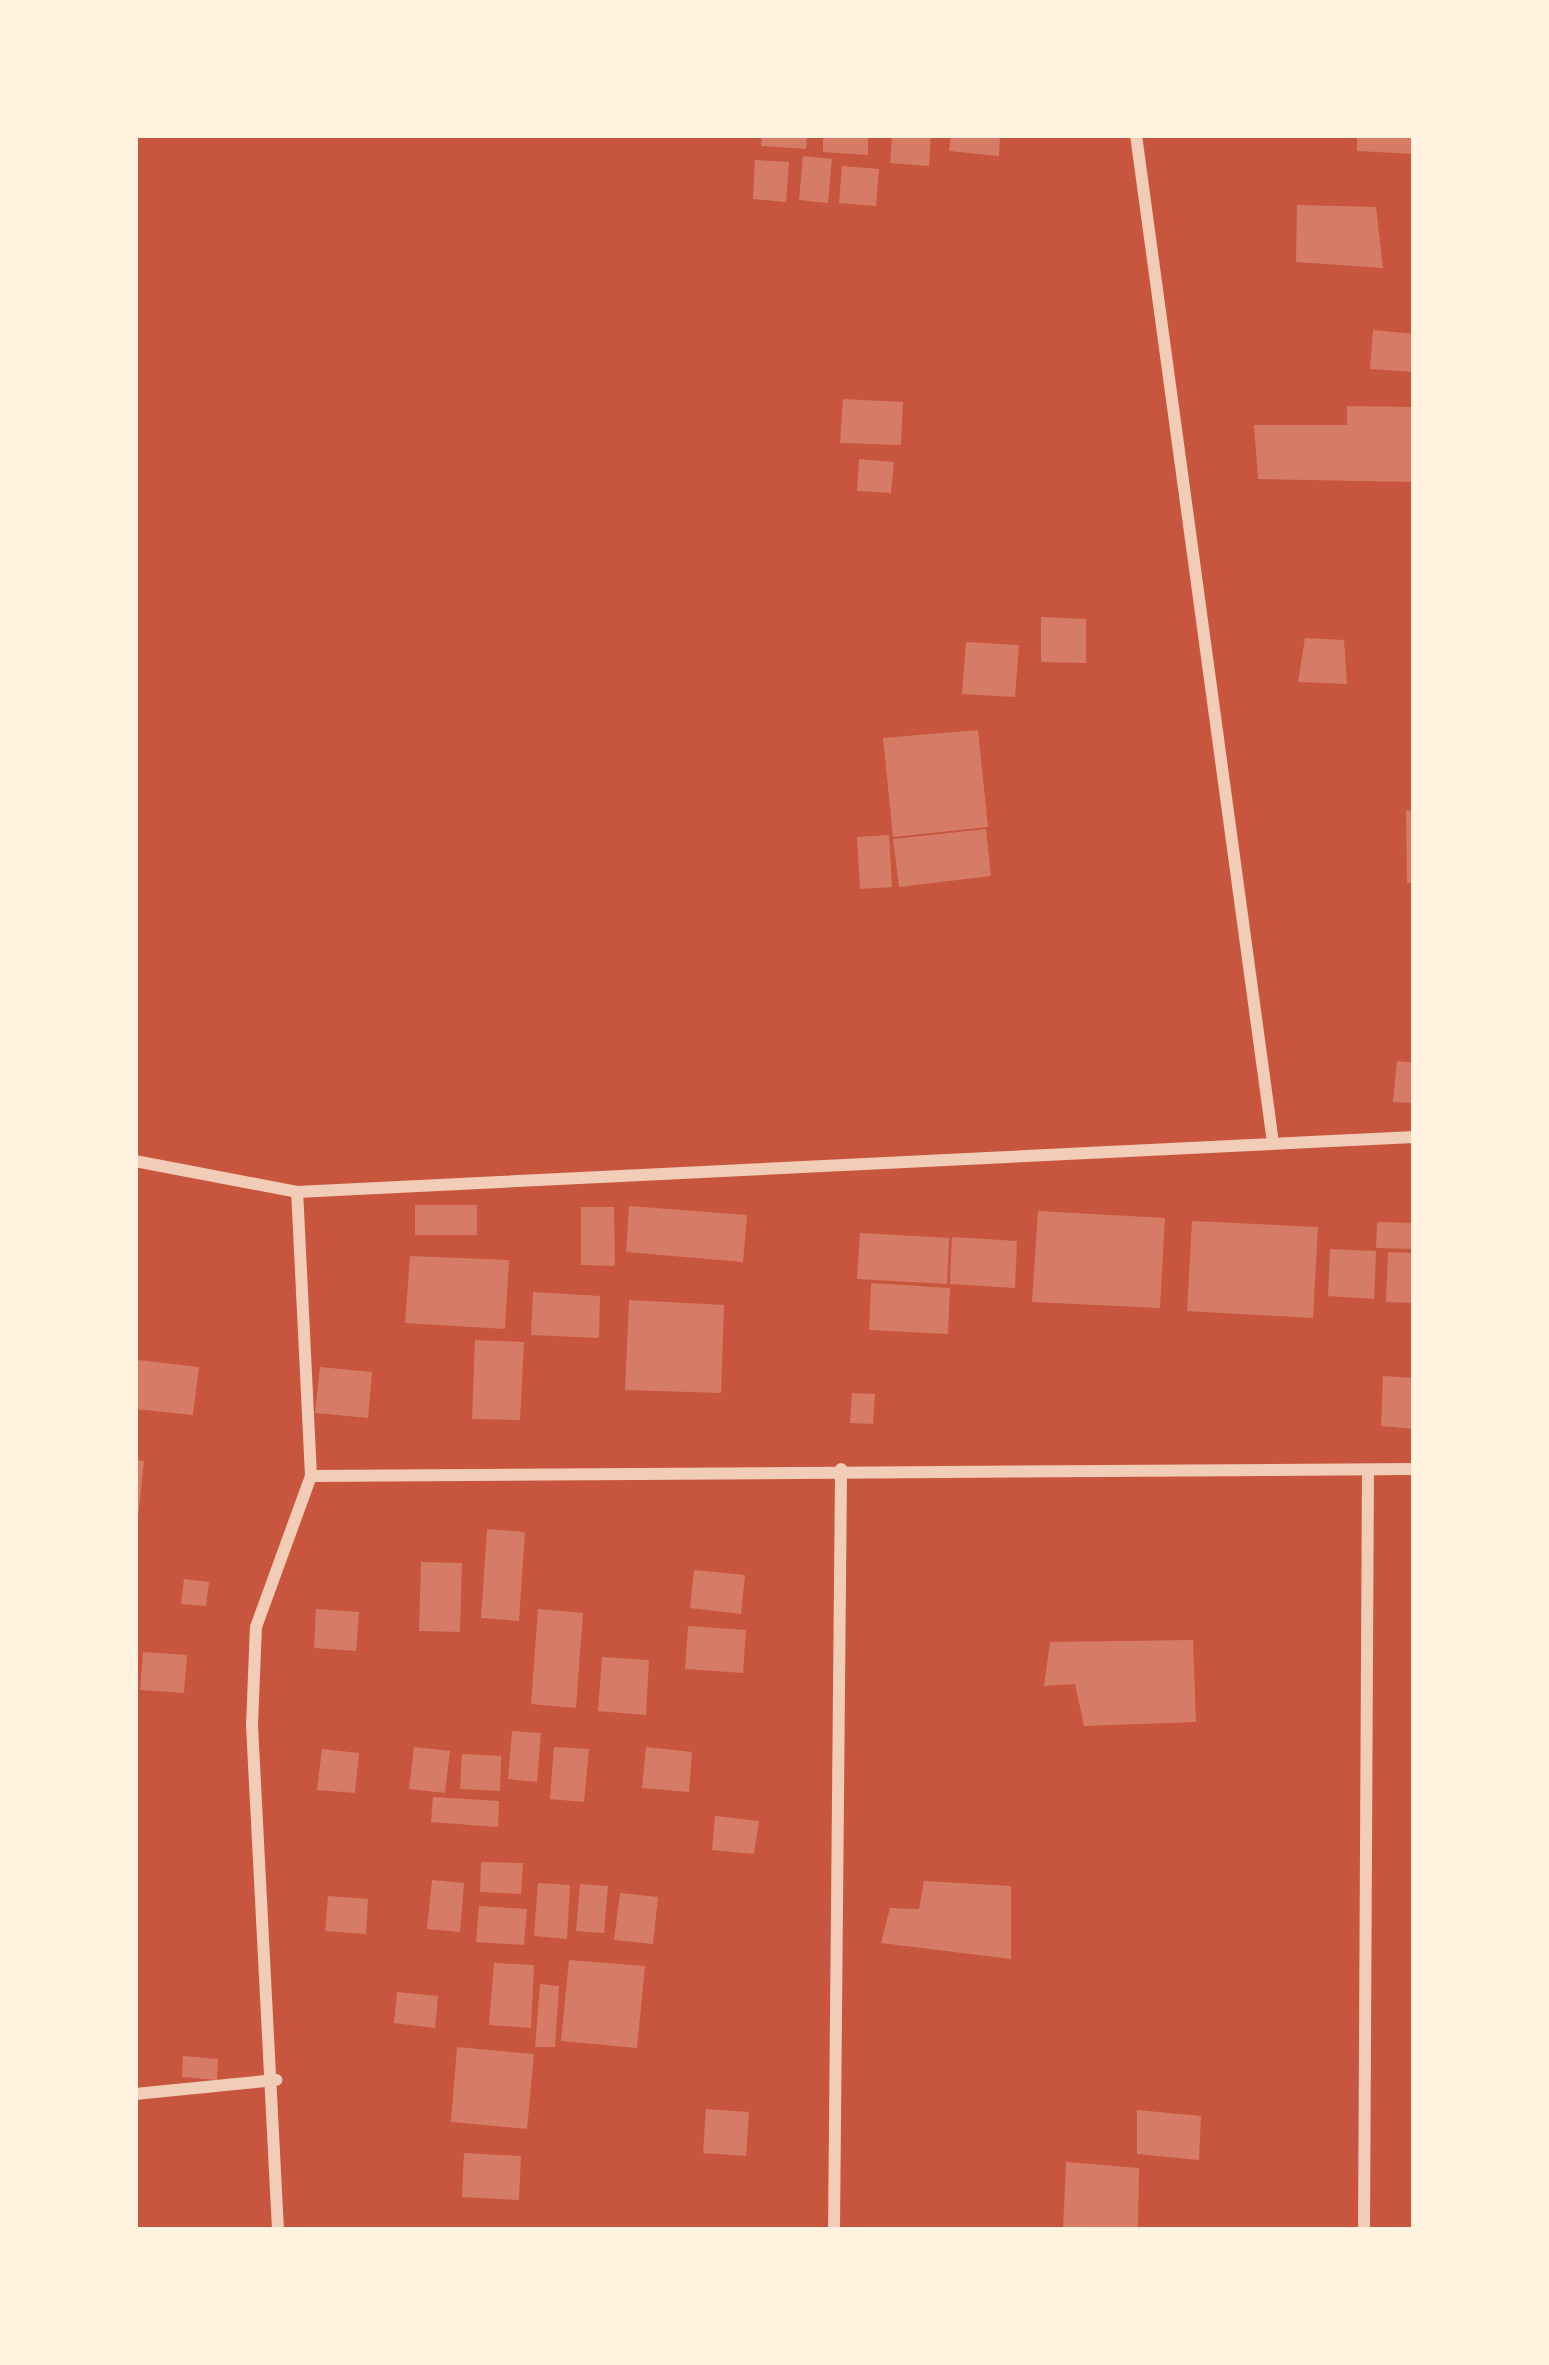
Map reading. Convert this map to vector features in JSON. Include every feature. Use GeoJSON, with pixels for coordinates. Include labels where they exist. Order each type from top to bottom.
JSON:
{"type":"FeatureCollection","features":[{"type":"Feature","properties":{"kind":"street"},"geometry":{"type":"LineString","coordinates":[[1136,135],[1272,1136]]}},
{"type":"Feature","properties":{"kind":"street"},"geometry":{"type":"LineString","coordinates":[[135,1161],[297,1192],[1272,1136],[1414,1137]]}},
{"type":"Feature","properties":{"kind":"street"},"geometry":{"type":"LineString","coordinates":[[278,2230],[275,2080],[252,1724],[256,1627],[311,1476],[297,1192]]}},
{"type":"Feature","properties":{"kind":"street"},"geometry":{"type":"LineString","coordinates":[[311,1476],[841,1469],[1414,1469]]}},
{"type":"Feature","properties":{"kind":"street"},"geometry":{"type":"LineString","coordinates":[[834,2230],[841,1469]]}},
{"type":"Feature","properties":{"kind":"street"},"geometry":{"type":"LineString","coordinates":[[1364,2230],[1369,1471]]}},
{"type":"Feature","properties":{"kind":"street"},"geometry":{"type":"LineString","coordinates":[[135,2094],[275,2080]]}},
{"type":"Feature","properties":{"kind":"building"},"geometry":{"type":"Polygon","coordinates":[[[762,135],[807,135],[806,149],[761,146],[762,135]]]}},
{"type":"Feature","properties":{"kind":"building"},"geometry":{"type":"Polygon","coordinates":[[[823,135],[868,135],[868,155],[823,152],[823,135]]]}},
{"type":"Feature","properties":{"kind":"building"},"geometry":{"type":"Polygon","coordinates":[[[892,135],[931,135],[929,166],[890,163],[892,135]]]}},
{"type":"Feature","properties":{"kind":"building"},"geometry":{"type":"Polygon","coordinates":[[[951,135],[1000,135],[999,156],[949,151],[951,135]]]}},
{"type":"Feature","properties":{"kind":"building"},"geometry":{"type":"Polygon","coordinates":[[[1357,135],[1414,135],[1414,154],[1357,151],[1357,135]]]}},
{"type":"Feature","properties":{"kind":"building"},"geometry":{"type":"Polygon","coordinates":[[[803,156],[832,159],[828,203],[799,200],[803,156]]]}},
{"type":"Feature","properties":{"kind":"building"},"geometry":{"type":"Polygon","coordinates":[[[755,160],[789,162],[786,202],[753,199],[755,160]]]}},
{"type":"Feature","properties":{"kind":"building"},"geometry":{"type":"Polygon","coordinates":[[[842,166],[879,169],[876,206],[839,203],[842,166]]]}},
{"type":"Feature","properties":{"kind":"building"},"geometry":{"type":"Polygon","coordinates":[[[1297,205],[1376,207],[1383,268],[1296,262],[1297,205]]]}},
{"type":"Feature","properties":{"kind":"building"},"geometry":{"type":"Polygon","coordinates":[[[1373,330],[1414,334],[1414,372],[1370,369],[1373,330]]]}},
{"type":"Feature","properties":{"kind":"building"},"geometry":{"type":"Polygon","coordinates":[[[843,399],[903,402],[901,445],[840,443],[843,399]]]}},
{"type":"Feature","properties":{"kind":"building"},"geometry":{"type":"Polygon","coordinates":[[[1347,406],[1414,407],[1414,482],[1258,479],[1254,425],[1347,425],[1347,406]]]}},
{"type":"Feature","properties":{"kind":"building"},"geometry":{"type":"Polygon","coordinates":[[[859,459],[894,462],[891,493],[857,491],[859,459]]]}},
{"type":"Feature","properties":{"kind":"building"},"geometry":{"type":"Polygon","coordinates":[[[1041,617],[1086,619],[1086,663],[1041,662],[1041,617]]]}},
{"type":"Feature","properties":{"kind":"building"},"geometry":{"type":"Polygon","coordinates":[[[1305,638],[1344,640],[1347,684],[1298,682],[1305,638]]]}},
{"type":"Feature","properties":{"kind":"building"},"geometry":{"type":"Polygon","coordinates":[[[966,642],[1019,645],[1015,697],[962,694],[966,642]]]}},
{"type":"Feature","properties":{"kind":"building"},"geometry":{"type":"Polygon","coordinates":[[[978,730],[988,827],[893,837],[883,738],[978,730]]]}},
{"type":"Feature","properties":{"kind":"building"},"geometry":{"type":"Polygon","coordinates":[[[1406,810],[1414,811],[1414,883],[1407,883],[1406,810]]]}},
{"type":"Feature","properties":{"kind":"building"},"geometry":{"type":"Polygon","coordinates":[[[986,829],[991,876],[899,887],[893,839],[986,829]]]}},
{"type":"Feature","properties":{"kind":"building"},"geometry":{"type":"Polygon","coordinates":[[[889,835],[892,887],[860,889],[857,837],[889,835]]]}},
{"type":"Feature","properties":{"kind":"building"},"geometry":{"type":"Polygon","coordinates":[[[1397,1061],[1414,1063],[1414,1103],[1393,1102],[1397,1061]]]}},
{"type":"Feature","properties":{"kind":"building"},"geometry":{"type":"Polygon","coordinates":[[[415,1205],[477,1205],[477,1235],[415,1235],[415,1205]]]}},
{"type":"Feature","properties":{"kind":"building"},"geometry":{"type":"Polygon","coordinates":[[[629,1206],[747,1215],[743,1262],[626,1252],[629,1206]]]}},
{"type":"Feature","properties":{"kind":"building"},"geometry":{"type":"Polygon","coordinates":[[[581,1207],[614,1207],[615,1266],[581,1265],[581,1207]]]}},
{"type":"Feature","properties":{"kind":"building"},"geometry":{"type":"Polygon","coordinates":[[[1038,1211],[1165,1218],[1160,1308],[1032,1302],[1038,1211]]]}},
{"type":"Feature","properties":{"kind":"building"},"geometry":{"type":"Polygon","coordinates":[[[1192,1221],[1318,1227],[1313,1318],[1187,1311],[1192,1221]]]}},
{"type":"Feature","properties":{"kind":"building"},"geometry":{"type":"Polygon","coordinates":[[[1377,1222],[1414,1223],[1414,1249],[1376,1248],[1377,1222]]]}},
{"type":"Feature","properties":{"kind":"building"},"geometry":{"type":"Polygon","coordinates":[[[860,1233],[949,1238],[947,1284],[857,1279],[860,1233]]]}},
{"type":"Feature","properties":{"kind":"building"},"geometry":{"type":"Polygon","coordinates":[[[952,1237],[1017,1241],[1015,1288],[950,1284],[952,1237]]]}},
{"type":"Feature","properties":{"kind":"building"},"geometry":{"type":"Polygon","coordinates":[[[1330,1249],[1376,1251],[1374,1299],[1328,1296],[1330,1249]]]}},
{"type":"Feature","properties":{"kind":"building"},"geometry":{"type":"Polygon","coordinates":[[[1388,1252],[1414,1253],[1414,1303],[1386,1302],[1388,1252]]]}},
{"type":"Feature","properties":{"kind":"building"},"geometry":{"type":"Polygon","coordinates":[[[410,1256],[509,1260],[505,1329],[405,1323],[410,1256]]]}},
{"type":"Feature","properties":{"kind":"building"},"geometry":{"type":"Polygon","coordinates":[[[871,1283],[950,1288],[948,1334],[869,1330],[871,1283]]]}},
{"type":"Feature","properties":{"kind":"building"},"geometry":{"type":"Polygon","coordinates":[[[533,1292],[600,1296],[599,1338],[531,1335],[533,1292]]]}},
{"type":"Feature","properties":{"kind":"building"},"geometry":{"type":"Polygon","coordinates":[[[629,1300],[724,1305],[721,1393],[625,1390],[629,1300]]]}},
{"type":"Feature","properties":{"kind":"building"},"geometry":{"type":"Polygon","coordinates":[[[475,1340],[524,1342],[520,1420],[472,1419],[475,1340]]]}},
{"type":"Feature","properties":{"kind":"building"},"geometry":{"type":"Polygon","coordinates":[[[138,1360],[199,1367],[193,1415],[135,1409],[138,1360]]]}},
{"type":"Feature","properties":{"kind":"building"},"geometry":{"type":"Polygon","coordinates":[[[320,1367],[372,1372],[368,1418],[315,1413],[320,1367]]]}},
{"type":"Feature","properties":{"kind":"building"},"geometry":{"type":"Polygon","coordinates":[[[1383,1376],[1414,1378],[1414,1429],[1381,1426],[1383,1376]]]}},
{"type":"Feature","properties":{"kind":"building"},"geometry":{"type":"Polygon","coordinates":[[[852,1393],[875,1394],[873,1424],[850,1423],[852,1393]]]}},
{"type":"Feature","properties":{"kind":"building"},"geometry":{"type":"Polygon","coordinates":[[[135,1460],[144,1461],[138,1518],[135,1518],[135,1460]]]}},
{"type":"Feature","properties":{"kind":"building"},"geometry":{"type":"Polygon","coordinates":[[[487,1529],[525,1532],[519,1621],[481,1618],[487,1529]]]}},
{"type":"Feature","properties":{"kind":"building"},"geometry":{"type":"Polygon","coordinates":[[[421,1562],[462,1563],[460,1632],[419,1631],[421,1562]]]}},
{"type":"Feature","properties":{"kind":"building"},"geometry":{"type":"Polygon","coordinates":[[[694,1570],[745,1575],[741,1614],[690,1608],[694,1570]]]}},
{"type":"Feature","properties":{"kind":"building"},"geometry":{"type":"Polygon","coordinates":[[[184,1579],[209,1582],[206,1606],[181,1604],[184,1579]]]}},
{"type":"Feature","properties":{"kind":"building"},"geometry":{"type":"Polygon","coordinates":[[[316,1609],[359,1612],[356,1651],[314,1648],[316,1609]]]}},
{"type":"Feature","properties":{"kind":"building"},"geometry":{"type":"Polygon","coordinates":[[[538,1609],[583,1613],[576,1708],[531,1704],[538,1609]]]}},
{"type":"Feature","properties":{"kind":"building"},"geometry":{"type":"Polygon","coordinates":[[[688,1626],[746,1630],[743,1673],[685,1669],[688,1626]]]}},
{"type":"Feature","properties":{"kind":"building"},"geometry":{"type":"Polygon","coordinates":[[[1193,1640],[1196,1722],[1084,1726],[1075,1684],[1044,1686],[1050,1642],[1193,1640]]]}},
{"type":"Feature","properties":{"kind":"building"},"geometry":{"type":"Polygon","coordinates":[[[143,1652],[187,1655],[184,1693],[140,1690],[143,1652]]]}},
{"type":"Feature","properties":{"kind":"building"},"geometry":{"type":"Polygon","coordinates":[[[602,1657],[649,1660],[646,1715],[598,1711],[602,1657]]]}},
{"type":"Feature","properties":{"kind":"building"},"geometry":{"type":"Polygon","coordinates":[[[512,1731],[541,1733],[537,1782],[508,1779],[512,1731]]]}},
{"type":"Feature","properties":{"kind":"building"},"geometry":{"type":"Polygon","coordinates":[[[414,1747],[450,1751],[445,1793],[409,1789],[414,1747]]]}},
{"type":"Feature","properties":{"kind":"building"},"geometry":{"type":"Polygon","coordinates":[[[554,1747],[589,1749],[584,1802],[550,1799],[554,1747]]]}},
{"type":"Feature","properties":{"kind":"building"},"geometry":{"type":"Polygon","coordinates":[[[646,1747],[692,1752],[689,1792],[642,1788],[646,1747]]]}},
{"type":"Feature","properties":{"kind":"building"},"geometry":{"type":"Polygon","coordinates":[[[322,1749],[359,1753],[355,1793],[317,1790],[322,1749]]]}},
{"type":"Feature","properties":{"kind":"building"},"geometry":{"type":"Polygon","coordinates":[[[462,1754],[501,1756],[500,1791],[460,1789],[462,1754]]]}},
{"type":"Feature","properties":{"kind":"building"},"geometry":{"type":"Polygon","coordinates":[[[433,1797],[499,1801],[498,1827],[431,1822],[433,1797]]]}},
{"type":"Feature","properties":{"kind":"building"},"geometry":{"type":"Polygon","coordinates":[[[715,1816],[759,1821],[754,1854],[712,1850],[715,1816]]]}},
{"type":"Feature","properties":{"kind":"building"},"geometry":{"type":"Polygon","coordinates":[[[481,1862],[523,1863],[521,1894],[480,1892],[481,1862]]]}},
{"type":"Feature","properties":{"kind":"building"},"geometry":{"type":"Polygon","coordinates":[[[432,1880],[464,1883],[460,1932],[427,1929],[432,1880]]]}},
{"type":"Feature","properties":{"kind":"building"},"geometry":{"type":"Polygon","coordinates":[[[924,1881],[1011,1886],[1011,1959],[881,1943],[890,1908],[919,1909],[924,1881]]]}},
{"type":"Feature","properties":{"kind":"building"},"geometry":{"type":"Polygon","coordinates":[[[538,1883],[570,1885],[567,1939],[534,1936],[538,1883]]]}},
{"type":"Feature","properties":{"kind":"building"},"geometry":{"type":"Polygon","coordinates":[[[580,1884],[608,1886],[604,1933],[576,1931],[580,1884]]]}},
{"type":"Feature","properties":{"kind":"building"},"geometry":{"type":"Polygon","coordinates":[[[620,1893],[658,1897],[653,1944],[614,1940],[620,1893]]]}},
{"type":"Feature","properties":{"kind":"building"},"geometry":{"type":"Polygon","coordinates":[[[328,1896],[368,1899],[366,1934],[325,1931],[328,1896]]]}},
{"type":"Feature","properties":{"kind":"building"},"geometry":{"type":"Polygon","coordinates":[[[479,1906],[527,1909],[524,1945],[476,1942],[479,1906]]]}},
{"type":"Feature","properties":{"kind":"building"},"geometry":{"type":"Polygon","coordinates":[[[569,1960],[645,1966],[637,2048],[561,2041],[569,1960]]]}},
{"type":"Feature","properties":{"kind":"building"},"geometry":{"type":"Polygon","coordinates":[[[494,1963],[534,1965],[531,2028],[489,2025],[494,1963]]]}},
{"type":"Feature","properties":{"kind":"building"},"geometry":{"type":"Polygon","coordinates":[[[540,1984],[559,1986],[555,2047],[535,2047],[540,1984]]]}},
{"type":"Feature","properties":{"kind":"building"},"geometry":{"type":"Polygon","coordinates":[[[397,1992],[438,1996],[435,2028],[394,2023],[397,1992]]]}},
{"type":"Feature","properties":{"kind":"building"},"geometry":{"type":"Polygon","coordinates":[[[457,2047],[534,2054],[527,2129],[451,2122],[457,2047]]]}},
{"type":"Feature","properties":{"kind":"building"},"geometry":{"type":"Polygon","coordinates":[[[183,2056],[218,2059],[217,2080],[182,2077],[183,2056]]]}},
{"type":"Feature","properties":{"kind":"building"},"geometry":{"type":"Polygon","coordinates":[[[706,2109],[749,2112],[746,2156],[703,2153],[706,2109]]]}},
{"type":"Feature","properties":{"kind":"building"},"geometry":{"type":"Polygon","coordinates":[[[1137,2110],[1201,2116],[1199,2160],[1137,2154],[1137,2110]]]}},
{"type":"Feature","properties":{"kind":"building"},"geometry":{"type":"Polygon","coordinates":[[[464,2153],[521,2156],[519,2200],[462,2197],[464,2153]]]}},
{"type":"Feature","properties":{"kind":"building"},"geometry":{"type":"Polygon","coordinates":[[[1066,2162],[1139,2168],[1138,2230],[1063,2230],[1066,2162]]]}}]}
